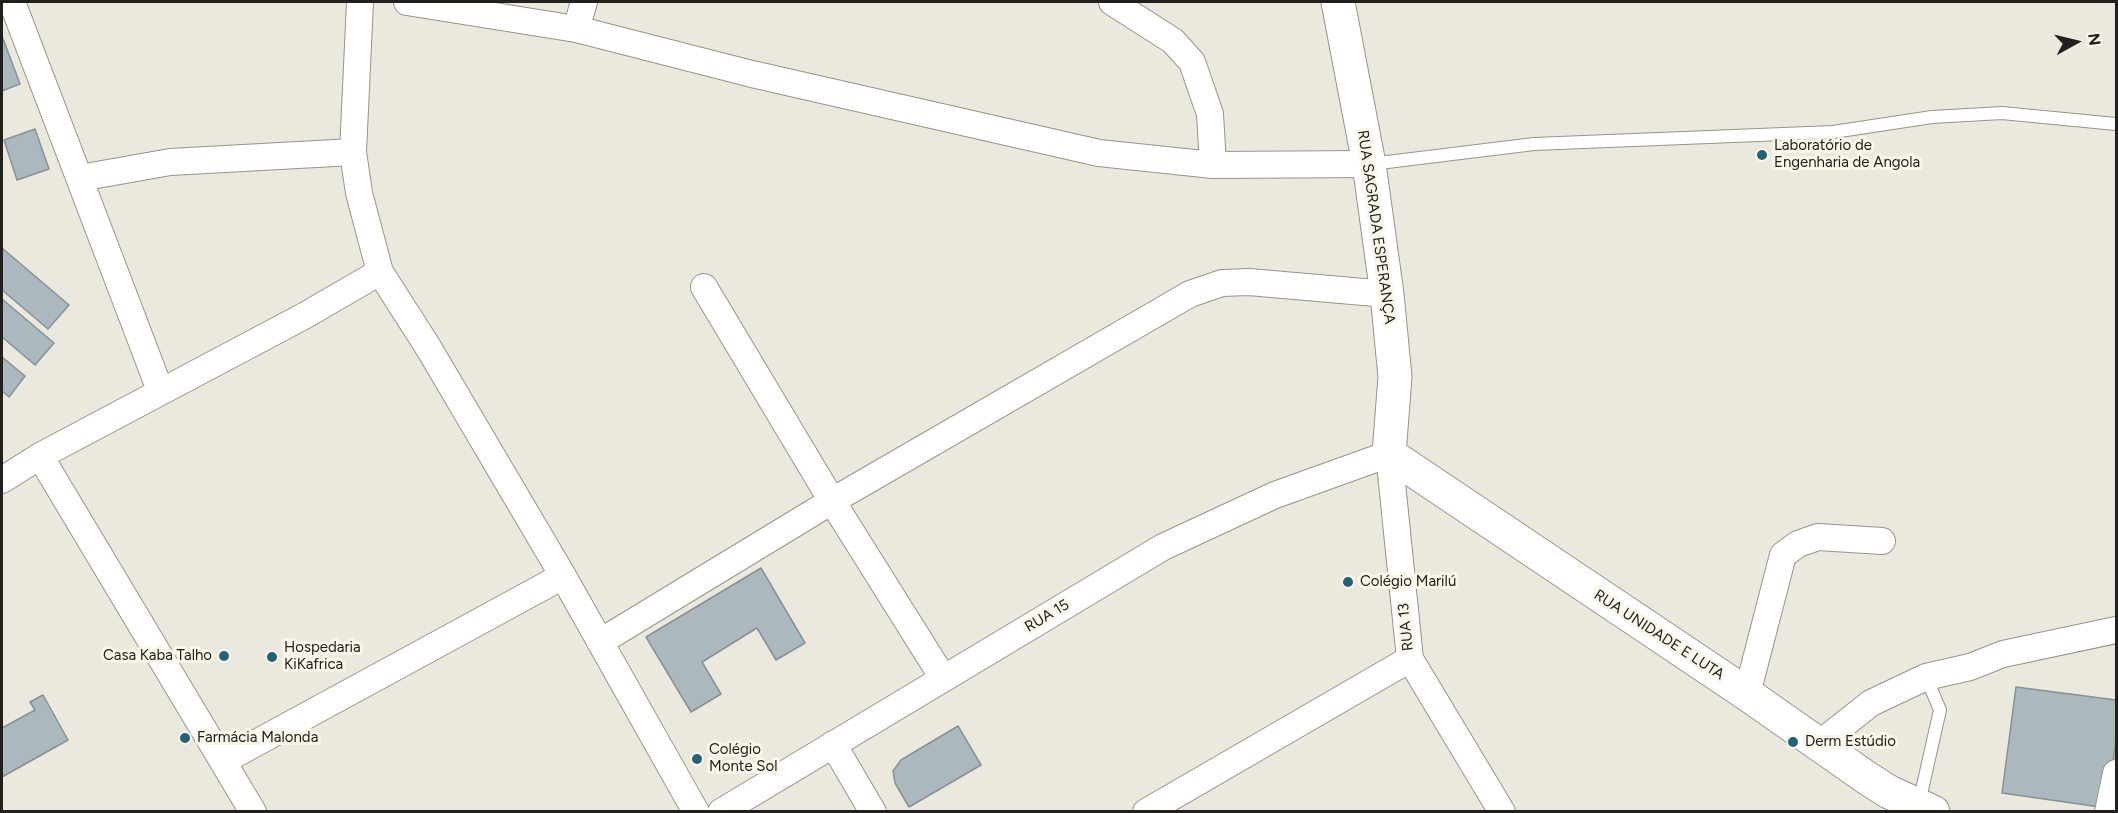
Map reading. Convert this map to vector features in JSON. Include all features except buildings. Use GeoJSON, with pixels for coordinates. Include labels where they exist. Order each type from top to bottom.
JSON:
{"type":"FeatureCollection","features":[{"type":"Feature","properties":{"kind":"street"},"geometry":{"type":"LineString","coordinates":[[12,2],[160,390]]}},
{"type":"Feature","properties":{"kind":"street"},"geometry":{"type":"LineString","coordinates":[[360,2],[353,153],[359,193],[380,272],[428,347],[563,576],[696,812]]}},
{"type":"Feature","properties":{"kind":"street"},"geometry":{"type":"LineString","coordinates":[[407,2],[576,29],[752,74],[1098,153],[1214,165],[1369,165]]}},
{"type":"Feature","properties":{"kind":"street"},"geometry":{"type":"LineString","coordinates":[[576,29],[584,2]]}},
{"type":"Feature","properties":{"kind":"street"},"geometry":{"type":"LineString","coordinates":[[1112,2],[1165,36],[1192,62],[1210,114],[1214,165]]}},
{"type":"Feature","properties":{"kind":"street","name":"RUA SAGRADA ESPERANÇA"},"geometry":{"type":"LineString","coordinates":[[1338,2],[1369,165],[1387,294],[1395,377],[1389,454]]}},
{"type":"Feature","properties":{"kind":"street"},"geometry":{"type":"LineString","coordinates":[[80,178],[171,162],[353,153]]}},
{"type":"Feature","properties":{"kind":"street"},"geometry":{"type":"LineString","coordinates":[[2,480],[40,456],[160,390],[304,316],[380,272]]}},
{"type":"Feature","properties":{"kind":"street"},"geometry":{"type":"LineString","coordinates":[[600,642],[832,501],[1190,294],[1222,283],[1249,282],[1387,294]]}},
{"type":"Feature","properties":{"kind":"street"},"geometry":{"type":"LineString","coordinates":[[704,287],[832,501],[943,678]]}},
{"type":"Feature","properties":{"kind":"street","name":"RUA 13"},"geometry":{"type":"LineString","coordinates":[[1389,454],[1410,659],[1502,812]]}},
{"type":"Feature","properties":{"kind":"street","name":"RUA 15"},"geometry":{"type":"LineString","coordinates":[[721,812],[1163,547],[1275,495],[1389,454]]}},
{"type":"Feature","properties":{"kind":"street","name":"RUA UNIDADE E LUTA"},"geometry":{"type":"LineString","coordinates":[[1389,454],[1748,693],[1889,792],[1926,809]]}},
{"type":"Feature","properties":{"kind":"street"},"geometry":{"type":"LineString","coordinates":[[40,456],[253,812]]}},
{"type":"Feature","properties":{"kind":"street"},"geometry":{"type":"LineString","coordinates":[[1748,693],[1783,555],[1798,544],[1818,537],[1882,542]]}},
{"type":"Feature","properties":{"kind":"street"},"geometry":{"type":"LineString","coordinates":[[223,761],[563,576]]}},
{"type":"Feature","properties":{"kind":"street"},"geometry":{"type":"LineString","coordinates":[[1819,744],[1871,703],[1926,677],[1970,667],[2003,654],[2116,630]]}},
{"type":"Feature","properties":{"kind":"street"},"geometry":{"type":"LineString","coordinates":[[1146,812],[1178,803],[1410,659]]}},
{"type":"Feature","properties":{"kind":"street"},"geometry":{"type":"LineString","coordinates":[[833,744],[873,812]]}},
{"type":"Feature","properties":{"kind":"street"},"geometry":{"type":"LineString","coordinates":[[2108,812],[2116,773]]}},
{"type":"Feature","properties":{"kind":"lane"},"geometry":{"type":"LineString","coordinates":[[1369,165],[1534,144],[1833,132],[1943,116],[2002,113],[2116,124]]}},
{"type":"Feature","properties":{"kind":"lane"},"geometry":{"type":"LineString","coordinates":[[1926,677],[1940,710],[1926,809]]}},
{"type":"Feature","properties":{"kind":"place","name":"Laboratório de Engenharia de Angola"},"geometry":{"type":"Point","coordinates":[1762,155]}},
{"type":"Feature","properties":{"kind":"place","name":"Colégio Marilú"},"geometry":{"type":"Point","coordinates":[1348,582]}},
{"type":"Feature","properties":{"kind":"place","name":"Casa Kaba Talho"},"geometry":{"type":"Point","coordinates":[224,656]}},
{"type":"Feature","properties":{"kind":"place","name":"Hospedaria KiKafrica"},"geometry":{"type":"Point","coordinates":[272,657]}},
{"type":"Feature","properties":{"kind":"place","name":"Farmácia Malonda"},"geometry":{"type":"Point","coordinates":[185,738]}},
{"type":"Feature","properties":{"kind":"place","name":"Derm Estúdio"},"geometry":{"type":"Point","coordinates":[1793,742]}},
{"type":"Feature","properties":{"kind":"place","name":"Colégio Monte Sol"},"geometry":{"type":"Point","coordinates":[697,759]}}]}
